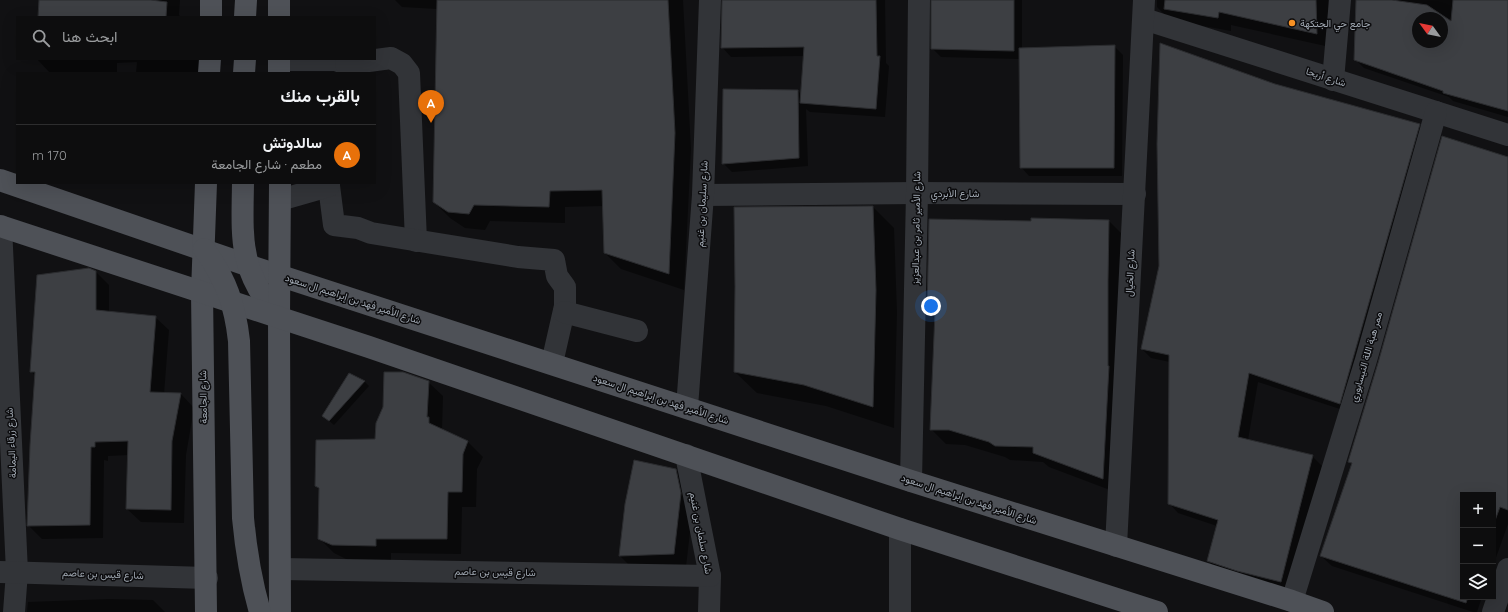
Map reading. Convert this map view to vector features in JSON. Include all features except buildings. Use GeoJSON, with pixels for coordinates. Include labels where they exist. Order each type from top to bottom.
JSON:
{"type":"FeatureCollection","features":[{"type":"Feature","properties":{"kind":"main road"},"geometry":{"type":"LineString","coordinates":[[211,0],[211,16]]}},
{"type":"Feature","properties":{"kind":"main road"},"geometry":{"type":"LineString","coordinates":[[245,16],[246,0]]}},
{"type":"Feature","properties":{"kind":"main road"},"geometry":{"type":"LineString","coordinates":[[279,0],[279,16]]}},
{"type":"Feature","properties":{"kind":"main road"},"geometry":{"type":"LineString","coordinates":[[209,72],[210,60]]}},
{"type":"Feature","properties":{"kind":"main road"},"geometry":{"type":"LineString","coordinates":[[244,72],[245,60]]}},
{"type":"Feature","properties":{"kind":"main road","name":"شارع الأمير فهد بن إبراهيم ال سعود"},"geometry":{"type":"LineString","coordinates":[[0,180],[247,265],[911,481],[1323,612]]}},
{"type":"Feature","properties":{"kind":"main road","name":"شارع الجامعة"},"geometry":{"type":"LineString","coordinates":[[206,184],[202,292],[207,578],[206,612]]}},
{"type":"Feature","properties":{"kind":"main road"},"geometry":{"type":"LineString","coordinates":[[243,184],[242,232],[247,265],[255,284],[266,302],[279,318]]}},
{"type":"Feature","properties":{"kind":"main road"},"geometry":{"type":"LineString","coordinates":[[280,191],[280,612]]}},
{"type":"Feature","properties":{"kind":"main road"},"geometry":{"type":"LineString","coordinates":[[0,226],[369,347],[1131,608],[1157,612]]}},
{"type":"Feature","properties":{"kind":"main road"},"geometry":{"type":"LineString","coordinates":[[204,249],[222,278],[233,303],[237,322],[239,341],[243,518],[249,567],[260,612]]}},
{"type":"Feature","properties":{"kind":"street","name":"شارع سليمان بن غنيم"},"geometry":{"type":"LineString","coordinates":[[687,408],[703,195],[710,0]]}},
{"type":"Feature","properties":{"kind":"street","name":"شارع الأمير ثامر بن عبدالعزيز"},"geometry":{"type":"LineString","coordinates":[[911,481],[917,193],[918,0]]}},
{"type":"Feature","properties":{"kind":"street"},"geometry":{"type":"LineString","coordinates":[[1333,80],[1340,0]]}},
{"type":"Feature","properties":{"kind":"street","name":"شارع أريحا"},"geometry":{"type":"LineString","coordinates":[[1144,9],[1333,80],[1508,134]]}},
{"type":"Feature","properties":{"kind":"street","name":"شارع الخيال"},"geometry":{"type":"LineString","coordinates":[[1116,546],[1144,9]]}},
{"type":"Feature","properties":{"kind":"street"},"geometry":{"type":"LineString","coordinates":[[279,64],[336,60],[346,68],[391,58],[402,64],[409,72],[416,241]]}},
{"type":"Feature","properties":{"kind":"street","name":"ممر هبة اللة النيسابوري"},"geometry":{"type":"LineString","coordinates":[[1292,601],[1366,360],[1436,112]]}},
{"type":"Feature","properties":{"kind":"street"},"geometry":{"type":"LineString","coordinates":[[280,191],[329,185],[334,225],[358,228],[371,233],[518,258],[554,260],[557,276],[564,287],[565,306],[552,364]]}},
{"type":"Feature","properties":{"kind":"street","name":"شارع الأبردي"},"geometry":{"type":"LineString","coordinates":[[703,195],[917,193],[1134,194]]}},
{"type":"Feature","properties":{"kind":"street","name":"شارع زرقاء اليمامة"},"geometry":{"type":"LineString","coordinates":[[0,226],[9,572],[14,612]]}},
{"type":"Feature","properties":{"kind":"street"},"geometry":{"type":"LineString","coordinates":[[564,312],[637,331]]}},
{"type":"Feature","properties":{"kind":"street","name":"شارع سلمان بن غنيم"},"geometry":{"type":"LineString","coordinates":[[686,455],[710,576],[709,612]]}},
{"type":"Feature","properties":{"kind":"street"},"geometry":{"type":"LineString","coordinates":[[900,529],[900,612]]}},
{"type":"Feature","properties":{"kind":"street","name":"شارع قيس بن عاصم"},"geometry":{"type":"LineString","coordinates":[[281,568],[710,576]]}},
{"type":"Feature","properties":{"kind":"street"},"geometry":{"type":"LineString","coordinates":[[1493,612],[1508,569]]}},
{"type":"Feature","properties":{"kind":"street","name":"شارع قيس بن عاصم"},"geometry":{"type":"LineString","coordinates":[[9,572],[207,578]]}},
{"type":"Feature","properties":{"kind":"place","name":"جامع حي الجتكهة"},"geometry":{"type":"Point","coordinates":[1292,23]}},
{"type":"Feature","properties":{"kind":"place","name":"سالدوتش"},"geometry":{"type":"Point","coordinates":[431,123]}}]}
